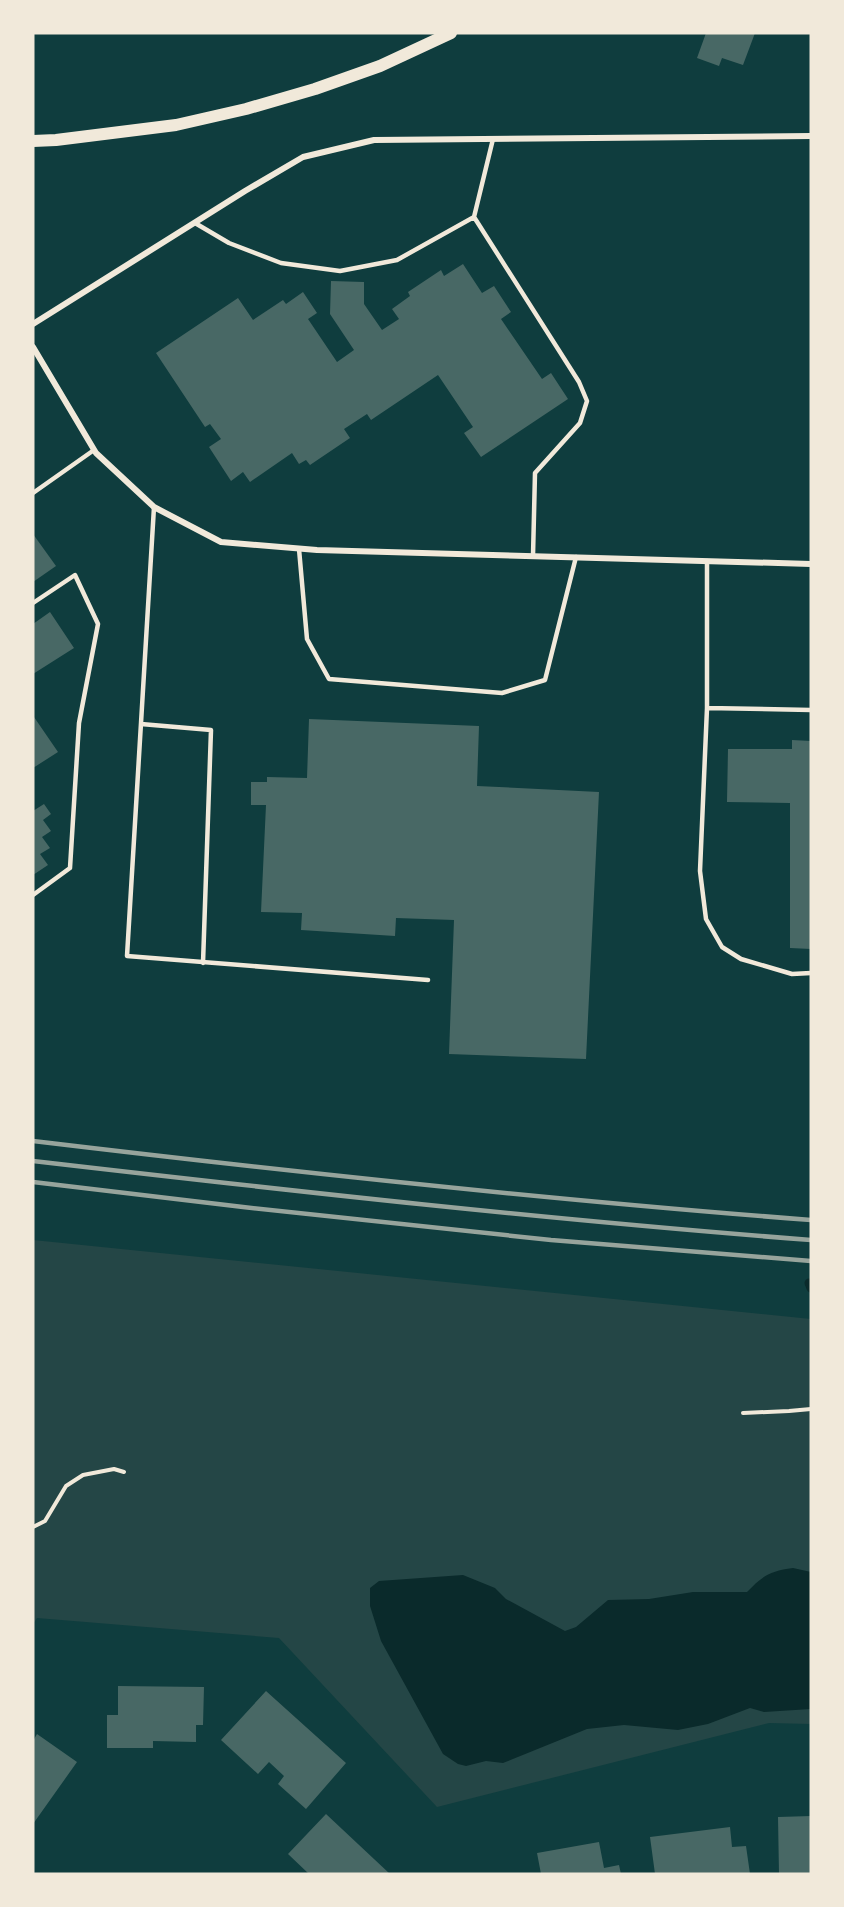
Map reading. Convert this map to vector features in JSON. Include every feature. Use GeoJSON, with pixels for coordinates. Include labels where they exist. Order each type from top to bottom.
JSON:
{"type":"FeatureCollection","features":[{"type":"Feature","properties":{"kind":"main road"},"geometry":{"type":"LineString","coordinates":[[33,141],[176,125],[246,109],[315,89],[380,66],[451,33]]}},
{"type":"Feature","properties":{"kind":"street"},"geometry":{"type":"LineString","coordinates":[[33,324],[303,158],[374,140],[811,136]]}},
{"type":"Feature","properties":{"kind":"street"},"geometry":{"type":"LineString","coordinates":[[33,347],[93,450],[154,507],[221,542],[298,549],[811,564]]}},
{"type":"Feature","properties":{"kind":"lane"},"geometry":{"type":"LineString","coordinates":[[493,139],[474,217],[579,382],[587,401],[580,423],[534,473],[533,556]]}},
{"type":"Feature","properties":{"kind":"lane"},"geometry":{"type":"LineString","coordinates":[[195,223],[229,243],[281,262],[340,271],[397,260],[474,217]]}},
{"type":"Feature","properties":{"kind":"lane"},"geometry":{"type":"LineString","coordinates":[[33,493],[93,450]]}},
{"type":"Feature","properties":{"kind":"lane"},"geometry":{"type":"LineString","coordinates":[[154,507],[127,956],[428,980]]}},
{"type":"Feature","properties":{"kind":"lane"},"geometry":{"type":"LineString","coordinates":[[298,549],[307,639],[329,679],[502,693],[544,680],[576,557]]}},
{"type":"Feature","properties":{"kind":"lane"},"geometry":{"type":"LineString","coordinates":[[707,561],[707,708],[700,871],[706,919],[722,947],[741,958],[792,974],[811,973]]}},
{"type":"Feature","properties":{"kind":"lane"},"geometry":{"type":"LineString","coordinates":[[33,603],[75,575],[98,624],[80,723],[70,868],[33,895]]}},
{"type":"Feature","properties":{"kind":"lane"},"geometry":{"type":"LineString","coordinates":[[707,708],[811,710]]}},
{"type":"Feature","properties":{"kind":"lane"},"geometry":{"type":"LineString","coordinates":[[141,724],[211,730],[203,963]]}},
{"type":"Feature","properties":{"kind":"path"},"geometry":{"type":"LineString","coordinates":[[743,1413],[789,1412],[811,1408]]}},
{"type":"Feature","properties":{"kind":"path"},"geometry":{"type":"LineString","coordinates":[[33,1527],[45,1521],[66,1486],[83,1475],[114,1469],[124,1472]]}},
{"type":"Feature","properties":{"kind":"shaded area"},"geometry":{"type":"Polygon","coordinates":[[[33,1240],[811,1319],[811,1724],[769,1723],[437,1807],[279,1638],[37,1618],[33,1624],[33,1240]]]}},
{"type":"Feature","properties":{"kind":"shaded area"},"geometry":{"type":"Polygon","coordinates":[[[793,1568],[811,1572],[811,1709],[764,1712],[750,1708],[708,1724],[678,1730],[624,1725],[587,1729],[503,1763],[486,1761],[466,1766],[458,1764],[443,1754],[381,1641],[370,1606],[370,1588],[379,1581],[463,1575],[495,1588],[506,1599],[565,1631],[576,1627],[608,1600],[649,1599],[693,1592],[747,1592],[767,1575],[793,1568]]]}},
{"type":"Feature","properties":{"kind":"building"},"geometry":{"type":"Polygon","coordinates":[[[706,33],[755,33],[743,65],[722,58],[719,66],[697,58],[706,33]]]}},
{"type":"Feature","properties":{"kind":"building"},"geometry":{"type":"Polygon","coordinates":[[[463,264],[482,293],[494,286],[511,312],[501,319],[542,379],[551,373],[568,399],[481,457],[464,433],[473,427],[438,375],[371,420],[367,414],[344,429],[350,438],[310,465],[306,460],[299,464],[292,453],[250,482],[243,472],[231,481],[209,447],[221,439],[210,424],[205,427],[156,353],[238,298],[253,320],[283,300],[286,304],[303,292],[317,313],[308,319],[337,362],[354,350],[330,314],[331,281],[364,282],[364,304],[382,330],[399,319],[392,309],[410,296],[408,292],[441,270],[444,276],[463,264]]]}},
{"type":"Feature","properties":{"kind":"building"},"geometry":{"type":"Polygon","coordinates":[[[33,534],[56,566],[33,582],[33,534]]]}},
{"type":"Feature","properties":{"kind":"building"},"geometry":{"type":"Polygon","coordinates":[[[50,612],[74,648],[33,674],[33,624],[50,612]]]}},
{"type":"Feature","properties":{"kind":"building"},"geometry":{"type":"Polygon","coordinates":[[[33,717],[58,752],[33,768],[33,717]]]}},
{"type":"Feature","properties":{"kind":"building"},"geometry":{"type":"Polygon","coordinates":[[[309,719],[479,726],[477,786],[599,792],[586,1059],[449,1054],[454,920],[396,918],[395,936],[301,930],[302,913],[261,912],[266,805],[251,805],[251,782],[267,782],[267,777],[307,778],[309,719]]]}},
{"type":"Feature","properties":{"kind":"building"},"geometry":{"type":"Polygon","coordinates":[[[792,740],[811,741],[811,949],[790,948],[790,803],[727,802],[728,749],[792,749],[792,740]]]}},
{"type":"Feature","properties":{"kind":"building"},"geometry":{"type":"Polygon","coordinates":[[[44,804],[51,814],[43,820],[51,831],[42,837],[50,848],[40,854],[48,865],[33,875],[33,811],[44,804]]]}},
{"type":"Feature","properties":{"kind":"building"},"geometry":{"type":"Polygon","coordinates":[[[118,1686],[204,1687],[203,1725],[196,1725],[196,1742],[153,1741],[153,1748],[107,1748],[107,1715],[118,1715],[118,1686]]]}},
{"type":"Feature","properties":{"kind":"building"},"geometry":{"type":"Polygon","coordinates":[[[266,1691],[346,1763],[306,1809],[278,1784],[284,1776],[269,1762],[258,1774],[221,1740],[266,1691]]]}},
{"type":"Feature","properties":{"kind":"building"},"geometry":{"type":"Polygon","coordinates":[[[37,1734],[77,1762],[33,1824],[33,1741],[37,1734]]]}},
{"type":"Feature","properties":{"kind":"building"},"geometry":{"type":"Polygon","coordinates":[[[326,1814],[390,1874],[309,1874],[288,1854],[326,1814]]]}},
{"type":"Feature","properties":{"kind":"building"},"geometry":{"type":"Polygon","coordinates":[[[811,1816],[811,1874],[779,1874],[778,1817],[811,1816]]]}},
{"type":"Feature","properties":{"kind":"building"},"geometry":{"type":"Polygon","coordinates":[[[730,1827],[732,1847],[746,1846],[750,1874],[655,1874],[650,1837],[730,1827]]]}},
{"type":"Feature","properties":{"kind":"building"},"geometry":{"type":"Polygon","coordinates":[[[599,1842],[604,1868],[619,1865],[621,1874],[541,1874],[537,1853],[599,1842]]]}},
{"type":"Feature","properties":{"kind":"waterway"},"geometry":{"type":"LineString","coordinates":[[809,1283],[811,1288]]}},
{"type":"Feature","properties":{"kind":"railway"},"geometry":{"type":"LineString","coordinates":[[33,1141],[422,1185],[811,1220]]}},
{"type":"Feature","properties":{"kind":"railway"},"geometry":{"type":"LineString","coordinates":[[33,1161],[519,1214],[811,1240]]}},
{"type":"Feature","properties":{"kind":"railway"},"geometry":{"type":"LineString","coordinates":[[33,1182],[551,1240],[811,1261]]}}]}
